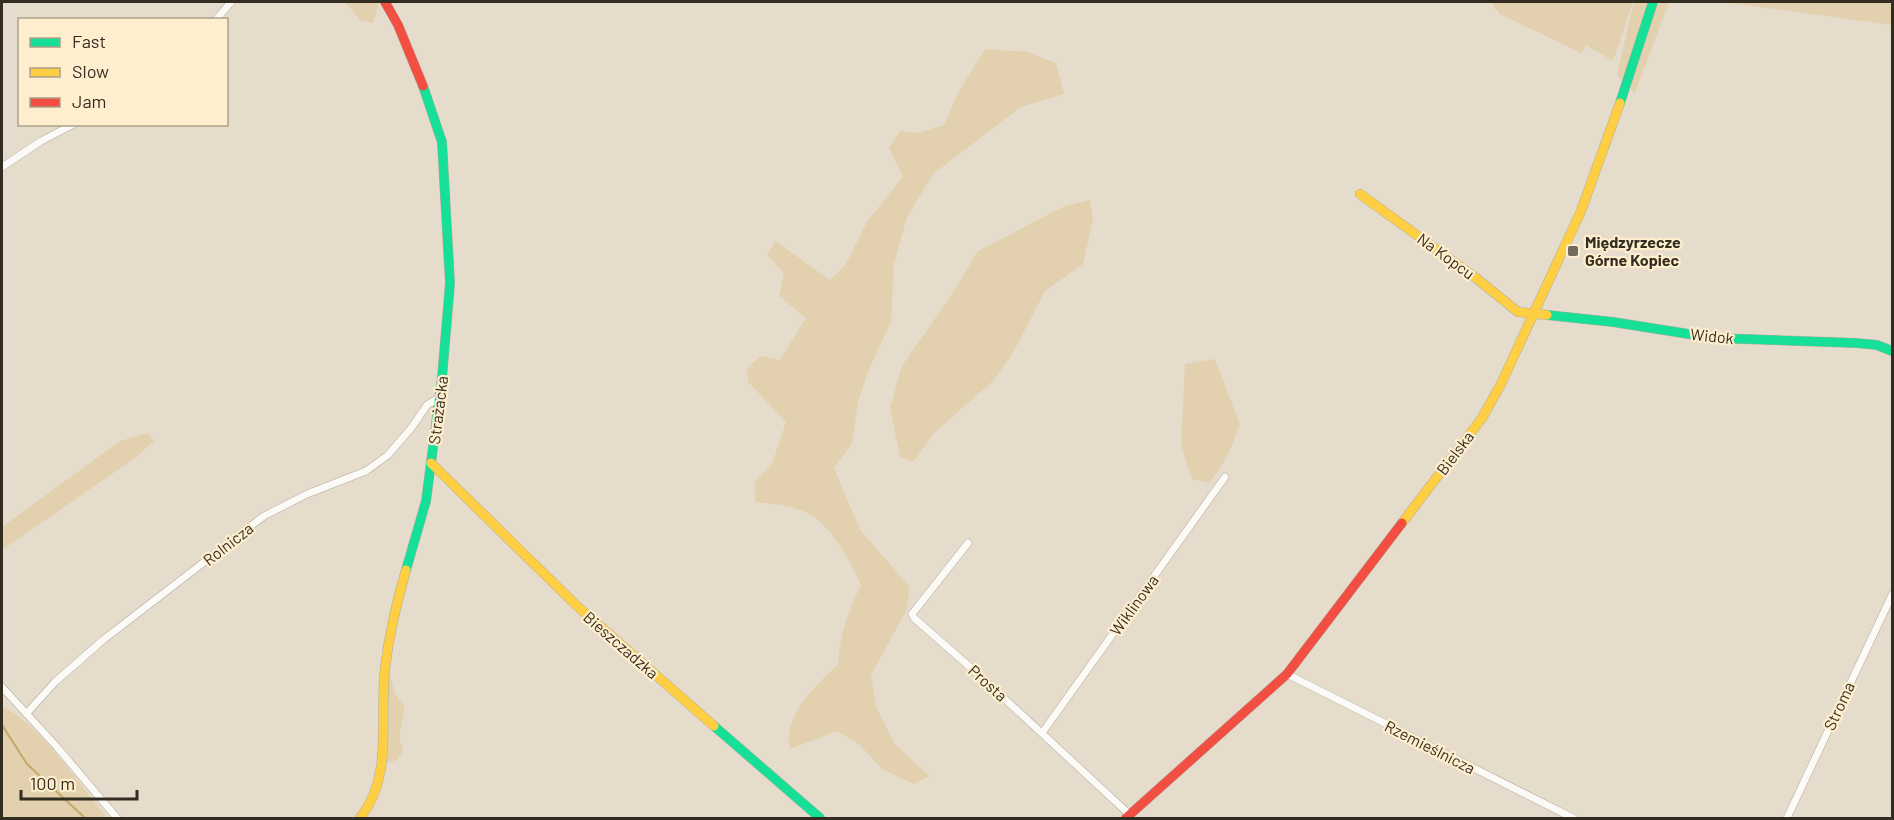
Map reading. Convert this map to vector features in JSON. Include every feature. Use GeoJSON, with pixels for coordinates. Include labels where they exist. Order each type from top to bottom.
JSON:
{"type":"FeatureCollection","features":[{"type":"Feature","properties":{"kind":"street"},"geometry":{"type":"LineString","coordinates":[[218,18],[231,2]]}},
{"type":"Feature","properties":{"kind":"street","name":"Strażacka"},"geometry":{"type":"LineString","coordinates":[[360,819],[373,802],[381,778],[385,668],[405,574],[426,501],[440,397],[450,283],[445,162],[442,142],[423,86],[385,2]]}},
{"type":"Feature","properties":{"kind":"street","name":"Bielska"},"geometry":{"type":"LineString","coordinates":[[1128,817],[1287,674],[1482,417],[1501,384],[1581,211],[1602,158],[1653,2]]}},
{"type":"Feature","properties":{"kind":"street"},"geometry":{"type":"LineString","coordinates":[[2,167],[41,141],[70,126]]}},
{"type":"Feature","properties":{"kind":"street","name":"Na Kopcu"},"geometry":{"type":"LineString","coordinates":[[1360,194],[1476,278],[1500,300],[1518,312],[1532,314]]}},
{"type":"Feature","properties":{"kind":"street","name":"Widok"},"geometry":{"type":"LineString","coordinates":[[1532,314],[1613,322],[1714,338],[1856,343],[1877,345],[1893,351]]}},
{"type":"Feature","properties":{"kind":"street","name":"Rolnicza"},"geometry":{"type":"LineString","coordinates":[[27,713],[55,682],[103,640],[264,516],[307,494],[366,471],[388,455],[427,405],[440,397]]}},
{"type":"Feature","properties":{"kind":"street","name":"Bieszczadzka"},"geometry":{"type":"LineString","coordinates":[[431,463],[562,593],[628,653],[766,767],[820,819]]}},
{"type":"Feature","properties":{"kind":"street","name":"Wiklinowa"},"geometry":{"type":"LineString","coordinates":[[1042,733],[1225,477]]}},
{"type":"Feature","properties":{"kind":"street","name":"Prosta"},"geometry":{"type":"LineString","coordinates":[[968,543],[912,614],[914,618],[1042,733],[1128,817]]}},
{"type":"Feature","properties":{"kind":"street","name":"Stroma"},"geometry":{"type":"LineString","coordinates":[[1787,819],[1893,595]]}},
{"type":"Feature","properties":{"kind":"street","name":"Rzemieślnicza"},"geometry":{"type":"LineString","coordinates":[[1287,674],[1573,819]]}},
{"type":"Feature","properties":{"kind":"street"},"geometry":{"type":"LineString","coordinates":[[2,687],[117,819]]}},
{"type":"Feature","properties":{"kind":"shaded area"},"geometry":{"type":"Polygon","coordinates":[[[345,2],[379,2],[373,23],[361,21],[345,2]]]}},
{"type":"Feature","properties":{"kind":"shaded area"},"geometry":{"type":"Polygon","coordinates":[[[1491,2],[1633,2],[1613,61],[1586,45],[1581,53],[1500,14],[1491,2]]]}},
{"type":"Feature","properties":{"kind":"shaded area"},"geometry":{"type":"Polygon","coordinates":[[[1634,2],[1669,2],[1635,93],[1617,75],[1634,2]]]}},
{"type":"Feature","properties":{"kind":"shaded area"},"geometry":{"type":"Polygon","coordinates":[[[1722,2],[1892,2],[1892,25],[1722,2]]]}},
{"type":"Feature","properties":{"kind":"shaded area"},"geometry":{"type":"Polygon","coordinates":[[[985,49],[1027,52],[1056,63],[1064,94],[1021,107],[933,174],[907,217],[894,264],[891,321],[868,372],[858,402],[852,443],[834,468],[860,530],[910,587],[906,611],[871,675],[876,707],[894,743],[929,776],[914,784],[882,769],[860,745],[837,731],[790,749],[791,724],[796,713],[811,692],[838,664],[845,623],[861,585],[842,550],[817,519],[796,508],[755,502],[755,481],[772,464],[786,422],[748,382],[747,368],[761,356],[780,360],[806,318],[779,296],[784,273],[767,255],[775,241],[830,280],[846,264],[867,222],[903,176],[889,148],[900,131],[918,133],[944,125],[958,93],[985,49]]]}},
{"type":"Feature","properties":{"kind":"shaded area"},"geometry":{"type":"Polygon","coordinates":[[[1090,200],[1093,218],[1083,264],[1045,291],[1013,353],[993,381],[935,432],[913,462],[900,457],[890,408],[902,366],[950,297],[978,251],[1065,206],[1090,200]]]}},
{"type":"Feature","properties":{"kind":"shaded area"},"geometry":{"type":"Polygon","coordinates":[[[1215,359],[1240,425],[1227,457],[1209,483],[1192,479],[1181,446],[1185,364],[1215,359]]]}},
{"type":"Feature","properties":{"kind":"shaded area"},"geometry":{"type":"Polygon","coordinates":[[[148,433],[154,441],[135,458],[2,550],[2,527],[120,441],[148,433]]]}},
{"type":"Feature","properties":{"kind":"shaded area"},"geometry":{"type":"Polygon","coordinates":[[[388,668],[395,694],[405,707],[399,736],[403,751],[397,760],[385,763],[388,668]]]}},
{"type":"Feature","properties":{"kind":"shaded area"},"geometry":{"type":"Polygon","coordinates":[[[2,707],[29,725],[44,740],[107,818],[2,818],[2,707]]]}},
{"type":"Feature","properties":{"kind":"waterway"},"geometry":{"type":"LineString","coordinates":[[2,725],[27,764],[85,818]]}},
{"type":"Feature","properties":{"kind":"traffic: fast"},"geometry":{"type":"LineString","coordinates":[[1620,103],[1653,2]]}},
{"type":"Feature","properties":{"kind":"traffic: fast"},"geometry":{"type":"LineString","coordinates":[[406,570],[426,501],[442,378],[450,283],[442,142],[423,86]]}},
{"type":"Feature","properties":{"kind":"traffic: fast"},"geometry":{"type":"LineString","coordinates":[[1547,315],[1613,322],[1714,338],[1856,343],[1877,345],[1892,351]]}},
{"type":"Feature","properties":{"kind":"traffic: fast"},"geometry":{"type":"LineString","coordinates":[[714,726],[820,818]]}},
{"type":"Feature","properties":{"kind":"traffic: slow"},"geometry":{"type":"LineString","coordinates":[[1402,523],[1482,418],[1501,384],[1581,211],[1620,103]]}},
{"type":"Feature","properties":{"kind":"traffic: slow"},"geometry":{"type":"LineString","coordinates":[[1360,194],[1476,278],[1518,312],[1547,315]]}},
{"type":"Feature","properties":{"kind":"traffic: slow"},"geometry":{"type":"LineString","coordinates":[[431,463],[577,606],[714,726]]}},
{"type":"Feature","properties":{"kind":"traffic: slow"},"geometry":{"type":"LineString","coordinates":[[360,818],[371,802],[381,766],[385,668],[406,570]]}},
{"type":"Feature","properties":{"kind":"traffic: jam"},"geometry":{"type":"LineString","coordinates":[[385,2],[398,25],[423,86]]}},
{"type":"Feature","properties":{"kind":"traffic: jam"},"geometry":{"type":"LineString","coordinates":[[1126,818],[1287,674],[1402,523]]}},
{"type":"Feature","properties":{"kind":"place","name":"Międzyrzecze Górne Kopiec"},"geometry":{"type":"Point","coordinates":[1573,251]}}]}
